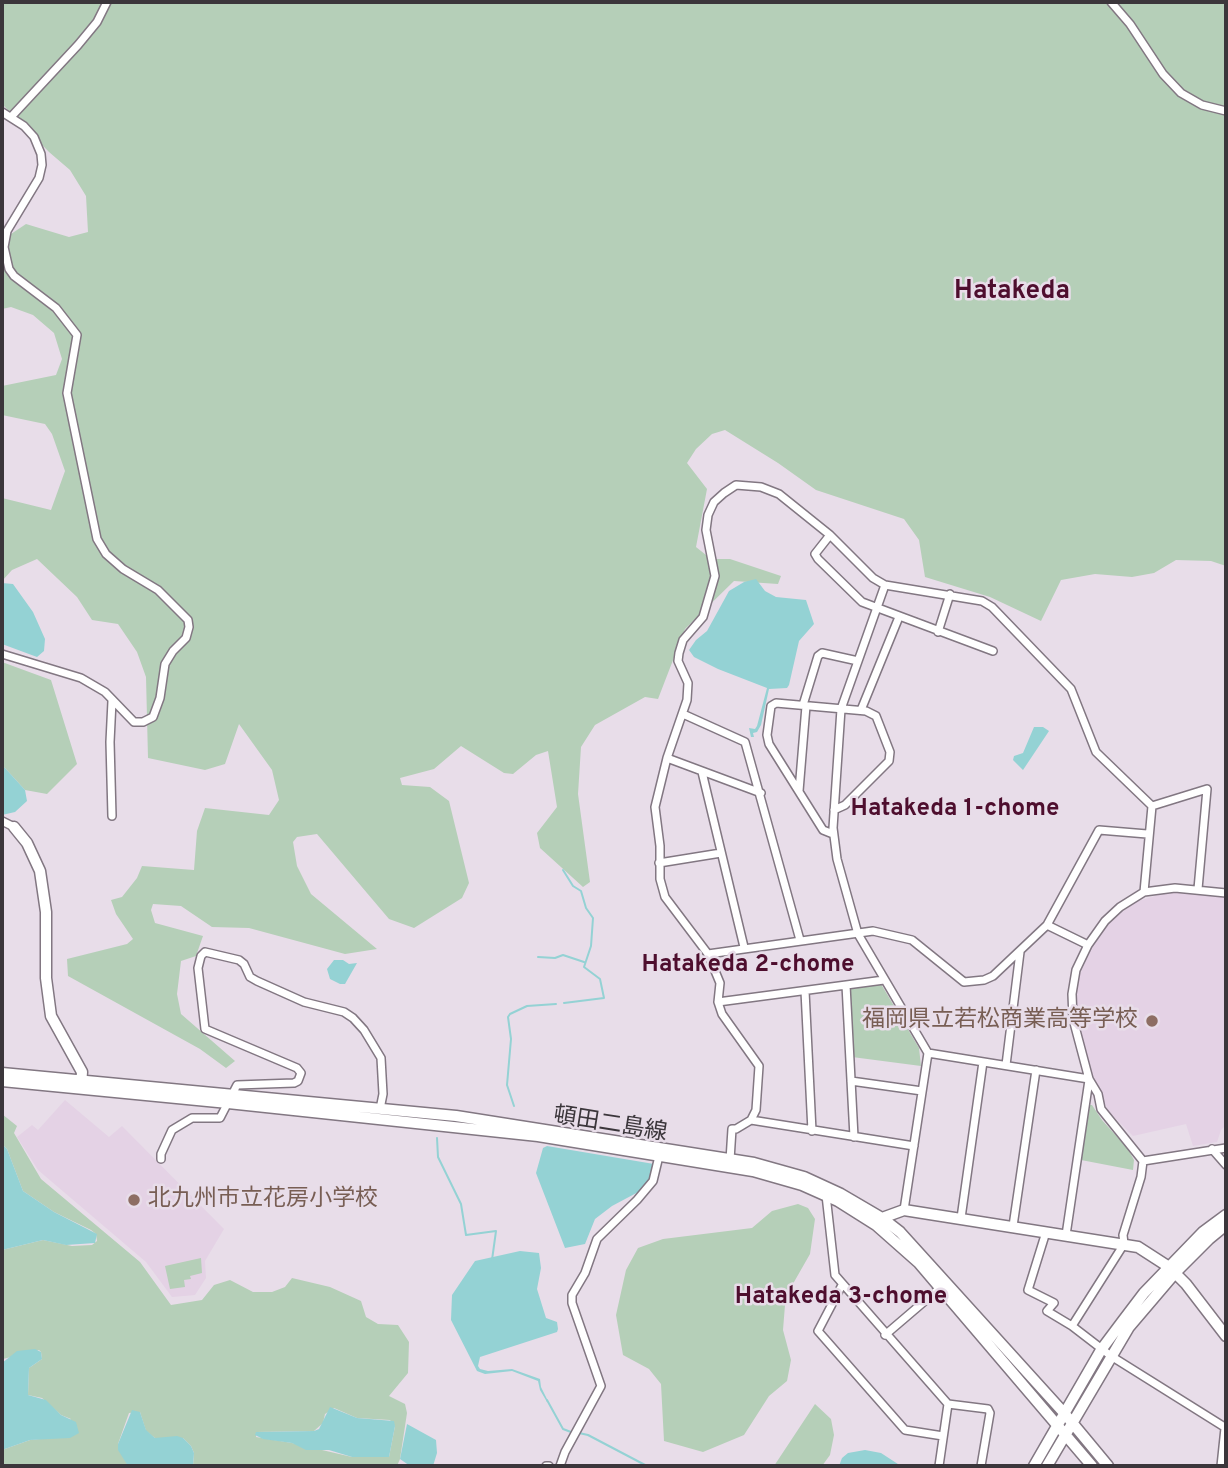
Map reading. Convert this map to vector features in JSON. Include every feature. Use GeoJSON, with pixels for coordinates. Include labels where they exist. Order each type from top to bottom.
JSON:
{"type":"FeatureCollection","features":[{"type":"Feature","properties":{"kind":"main road"},"geometry":{"type":"LineString","coordinates":[[14,827],[27,843],[40,871],[46,912],[46,978],[51,1016],[82,1072],[81,1085]]}},
{"type":"Feature","properties":{"kind":"main road","name":"頓田二島線"},"geometry":{"type":"LineString","coordinates":[[2,1073],[81,1085]]}},
{"type":"Feature","properties":{"kind":"main road","name":"頓田二島線"},"geometry":{"type":"LineString","coordinates":[[2,1082],[81,1085],[456,1116],[730,1163],[827,1192],[882,1218],[900,1232],[1064,1413],[1108,1466]]}},
{"type":"Feature","properties":{"kind":"main road","name":"頓田二島線"},"geometry":{"type":"LineString","coordinates":[[231,1099],[660,1152]]}},
{"type":"Feature","properties":{"kind":"main road","name":"頓田二島線"},"geometry":{"type":"LineString","coordinates":[[827,1192],[876,1225],[919,1263],[1092,1466]]}},
{"type":"Feature","properties":{"kind":"main road"},"geometry":{"type":"LineString","coordinates":[[882,1218],[904,1210],[1138,1247],[1172,1270],[1186,1284],[1226,1336]]}},
{"type":"Feature","properties":{"kind":"main road"},"geometry":{"type":"LineString","coordinates":[[1034,1466],[1064,1413],[1106,1353],[1203,1232],[1226,1215]]}},
{"type":"Feature","properties":{"kind":"main road"},"geometry":{"type":"LineString","coordinates":[[1172,1270],[1226,1225]]}},
{"type":"Feature","properties":{"kind":"main road"},"geometry":{"type":"LineString","coordinates":[[1047,1466],[1072,1424],[1106,1353]]}},
{"type":"Feature","properties":{"kind":"street"},"geometry":{"type":"LineString","coordinates":[[11,117],[55,72],[97,22],[107,2]]}},
{"type":"Feature","properties":{"kind":"street"},"geometry":{"type":"LineString","coordinates":[[1111,2],[1130,24],[1163,74],[1181,93],[1202,105],[1226,111]]}},
{"type":"Feature","properties":{"kind":"street"},"geometry":{"type":"LineString","coordinates":[[2,112],[24,125],[34,137],[41,154],[39,178],[8,231],[4,247],[9,269],[14,276],[56,308],[76,335],[67,393],[97,539],[106,554],[123,569],[158,590],[188,620],[186,638],[173,650],[165,664],[160,698],[153,717],[143,722],[134,722],[105,692],[81,678],[2,654]]}},
{"type":"Feature","properties":{"kind":"street"},"geometry":{"type":"LineString","coordinates":[[730,1163],[732,1129],[751,1120],[756,1110],[759,1066],[722,1014],[718,1002],[720,983],[708,954],[665,897],[660,879],[660,846],[655,807],[667,758],[683,714],[688,683],[678,661],[679,653],[683,640],[703,617],[715,576],[706,530],[708,515],[714,502],[736,485],[761,487],[779,494],[830,535],[873,578],[885,585],[950,594],[982,601],[992,607],[1071,689],[1096,752],[1152,806]]}},
{"type":"Feature","properties":{"kind":"street"},"geometry":{"type":"LineString","coordinates":[[830,535],[815,554],[862,602],[993,651]]}},
{"type":"Feature","properties":{"kind":"street"},"geometry":{"type":"LineString","coordinates":[[885,585],[841,709],[833,834],[858,934],[928,1053],[904,1210]]}},
{"type":"Feature","properties":{"kind":"street"},"geometry":{"type":"LineString","coordinates":[[938,632],[950,594]]}},
{"type":"Feature","properties":{"kind":"street"},"geometry":{"type":"LineString","coordinates":[[862,710],[900,617]]}},
{"type":"Feature","properties":{"kind":"street"},"geometry":{"type":"LineString","coordinates":[[799,792],[804,705],[818,656],[822,653],[858,662]]}},
{"type":"Feature","properties":{"kind":"street"},"geometry":{"type":"LineString","coordinates":[[112,700],[112,816]]}},
{"type":"Feature","properties":{"kind":"street"},"geometry":{"type":"LineString","coordinates":[[833,834],[822,830],[769,744],[767,735],[771,706],[776,703],[862,710],[876,716],[891,757],[845,805],[834,810]]}},
{"type":"Feature","properties":{"kind":"street"},"geometry":{"type":"LineString","coordinates":[[683,714],[745,742],[800,940]]}},
{"type":"Feature","properties":{"kind":"street"},"geometry":{"type":"LineString","coordinates":[[667,758],[761,793]]}},
{"type":"Feature","properties":{"kind":"street"},"geometry":{"type":"LineString","coordinates":[[702,772],[744,947]]}},
{"type":"Feature","properties":{"kind":"street"},"geometry":{"type":"LineString","coordinates":[[1152,806],[1207,789],[1198,889]]}},
{"type":"Feature","properties":{"kind":"street"},"geometry":{"type":"LineString","coordinates":[[1144,892],[1147,834],[1152,806]]}},
{"type":"Feature","properties":{"kind":"street"},"geometry":{"type":"LineString","coordinates":[[2,821],[14,827]]}},
{"type":"Feature","properties":{"kind":"street"},"geometry":{"type":"LineString","coordinates":[[708,954],[873,931],[912,940],[964,982],[984,981],[993,976],[1047,925],[1099,830],[1147,834]]}},
{"type":"Feature","properties":{"kind":"street"},"geometry":{"type":"LineString","coordinates":[[659,863],[721,853]]}},
{"type":"Feature","properties":{"kind":"street"},"geometry":{"type":"LineString","coordinates":[[1072,1326],[1124,1244],[1123,1235],[1141,1177],[1143,1161],[1101,1109],[1098,1094],[1089,1079],[1075,1027],[1072,994],[1076,970],[1088,945],[1105,921],[1120,907],[1144,892],[1175,888],[1226,893]]}},
{"type":"Feature","properties":{"kind":"street"},"geometry":{"type":"LineString","coordinates":[[1047,925],[1088,945]]}},
{"type":"Feature","properties":{"kind":"street"},"geometry":{"type":"LineString","coordinates":[[1006,1065],[1020,951]]}},
{"type":"Feature","properties":{"kind":"street"},"geometry":{"type":"LineString","coordinates":[[162,1159],[161,1154],[172,1130],[192,1118],[220,1118],[237,1085],[294,1083],[298,1081],[301,1073],[298,1068],[205,1029],[198,968],[201,956],[205,953],[239,960],[250,977],[282,993],[353,1017],[381,1058],[383,1094],[380,1110]]}},
{"type":"Feature","properties":{"kind":"street"},"geometry":{"type":"LineString","coordinates":[[718,1002],[884,980]]}},
{"type":"Feature","properties":{"kind":"street"},"geometry":{"type":"LineString","coordinates":[[846,985],[854,1137]]}},
{"type":"Feature","properties":{"kind":"street"},"geometry":{"type":"LineString","coordinates":[[805,991],[812,1130]]}},
{"type":"Feature","properties":{"kind":"street"},"geometry":{"type":"LineString","coordinates":[[928,1053],[1089,1079]]}},
{"type":"Feature","properties":{"kind":"street"},"geometry":{"type":"LineString","coordinates":[[961,1218],[983,1062]]}},
{"type":"Feature","properties":{"kind":"street"},"geometry":{"type":"LineString","coordinates":[[1013,1226],[1035,1070]]}},
{"type":"Feature","properties":{"kind":"street"},"geometry":{"type":"LineString","coordinates":[[1066,1235],[1089,1079]]}},
{"type":"Feature","properties":{"kind":"street"},"geometry":{"type":"LineString","coordinates":[[851,1081],[922,1091]]}},
{"type":"Feature","properties":{"kind":"street"},"geometry":{"type":"LineString","coordinates":[[751,1120],[914,1146]]}},
{"type":"Feature","properties":{"kind":"street"},"geometry":{"type":"LineString","coordinates":[[1143,1161],[1226,1148]]}},
{"type":"Feature","properties":{"kind":"street"},"geometry":{"type":"LineString","coordinates":[[1212,1149],[1226,1164]]}},
{"type":"Feature","properties":{"kind":"street"},"geometry":{"type":"LineString","coordinates":[[560,1466],[601,1386],[572,1303],[572,1295],[585,1273],[597,1238],[638,1200],[653,1181],[660,1152]]}},
{"type":"Feature","properties":{"kind":"street"},"geometry":{"type":"LineString","coordinates":[[827,1192],[835,1275],[842,1285],[948,1404],[988,1409],[990,1413],[981,1466]]}},
{"type":"Feature","properties":{"kind":"street"},"geometry":{"type":"LineString","coordinates":[[1046,1232],[1028,1290],[1054,1303],[1047,1311],[1072,1326],[1106,1353],[1226,1428],[1221,1466]]}},
{"type":"Feature","properties":{"kind":"street"},"geometry":{"type":"LineString","coordinates":[[842,1285],[818,1331],[905,1430],[943,1436]]}},
{"type":"Feature","properties":{"kind":"street"},"geometry":{"type":"LineString","coordinates":[[885,1335],[940,1288]]}},
{"type":"Feature","properties":{"kind":"street"},"geometry":{"type":"LineString","coordinates":[[939,1466],[948,1404]]}},
{"type":"Feature","properties":{"kind":"shaded area","name":"福岡県立若松商業高等学校"},"geometry":{"type":"Polygon","coordinates":[[[1165,893],[1226,897],[1226,1125],[1217,1142],[1193,1146],[1186,1124],[1133,1136],[1109,1112],[1094,1081],[1076,1011],[1080,974],[1106,925],[1135,902],[1165,893]]]}},
{"type":"Feature","properties":{"kind":"shaded area","name":"北九州市立花房小学校"},"geometry":{"type":"Polygon","coordinates":[[[65,1100],[109,1137],[122,1126],[224,1229],[205,1261],[206,1278],[195,1295],[172,1297],[146,1262],[38,1170],[17,1137],[32,1125],[38,1130],[65,1100]]]}},
{"type":"Feature","properties":{"kind":"green space"},"geometry":{"type":"Polygon","coordinates":[[[2,2],[1226,2],[1226,566],[1211,561],[1176,560],[1154,573],[1132,577],[1095,574],[1061,580],[1041,621],[990,597],[925,577],[919,540],[904,519],[816,490],[725,430],[712,434],[696,449],[687,463],[707,489],[696,547],[711,559],[730,559],[781,576],[778,584],[734,581],[685,629],[658,699],[645,697],[595,725],[581,747],[578,794],[590,882],[583,887],[540,848],[537,833],[557,807],[548,751],[536,755],[513,774],[504,773],[461,746],[434,769],[400,778],[402,785],[430,787],[449,801],[469,883],[462,898],[414,928],[389,919],[317,834],[297,837],[293,842],[297,866],[311,894],[377,949],[345,954],[249,928],[212,927],[181,906],[153,904],[151,910],[155,923],[203,936],[196,956],[181,961],[177,994],[181,1014],[235,1061],[226,1068],[200,1049],[68,976],[67,959],[127,944],[133,939],[116,914],[111,900],[122,897],[137,878],[142,866],[194,870],[197,831],[205,808],[269,815],[279,800],[272,770],[239,724],[225,764],[205,770],[148,758],[146,677],[137,652],[118,624],[92,620],[77,597],[37,559],[12,570],[2,581],[2,498],[51,510],[65,471],[52,434],[45,424],[2,415],[2,386],[56,375],[62,359],[54,333],[33,315],[11,307],[2,309],[2,240],[26,224],[69,237],[88,232],[86,196],[70,170],[2,104],[2,2]]]}},
{"type":"Feature","properties":{"kind":"green space"},"geometry":{"type":"Polygon","coordinates":[[[2,662],[51,680],[77,764],[47,794],[25,790],[2,767],[2,662]]]}},
{"type":"Feature","properties":{"kind":"green space"},"geometry":{"type":"Polygon","coordinates":[[[881,984],[919,1048],[921,1066],[852,1057],[849,991],[881,984]]]}},
{"type":"Feature","properties":{"kind":"green space"},"geometry":{"type":"Polygon","coordinates":[[[1090,1105],[1128,1149],[1134,1160],[1133,1170],[1081,1160],[1090,1105]]]}},
{"type":"Feature","properties":{"kind":"green space"},"geometry":{"type":"Polygon","coordinates":[[[2,1114],[17,1126],[14,1133],[41,1179],[140,1262],[171,1305],[202,1300],[214,1285],[230,1280],[253,1292],[272,1292],[285,1287],[292,1278],[330,1287],[361,1301],[366,1317],[378,1324],[398,1325],[409,1342],[408,1373],[389,1396],[405,1404],[407,1413],[397,1466],[193,1466],[194,1453],[191,1446],[183,1438],[155,1438],[146,1431],[140,1412],[129,1413],[118,1444],[128,1466],[2,1466],[2,1450],[30,1440],[50,1438],[71,1419],[61,1415],[42,1398],[28,1395],[29,1368],[42,1359],[39,1350],[3,1359],[2,1363],[2,1250],[43,1240],[72,1246],[92,1245],[97,1241],[96,1234],[91,1230],[54,1212],[23,1191],[7,1149],[2,1144],[2,1114]],[[334,1408],[325,1414],[323,1423],[314,1431],[257,1432],[256,1437],[352,1457],[389,1457],[395,1426],[390,1420],[357,1418],[334,1408]]]}},
{"type":"Feature","properties":{"kind":"green space"},"geometry":{"type":"Polygon","coordinates":[[[798,1204],[808,1208],[815,1219],[810,1254],[785,1305],[783,1330],[791,1360],[787,1381],[769,1396],[744,1435],[703,1452],[664,1441],[661,1384],[649,1369],[623,1355],[616,1315],[626,1270],[638,1248],[663,1239],[752,1228],[772,1211],[798,1204]]]}},
{"type":"Feature","properties":{"kind":"green space"},"geometry":{"type":"Polygon","coordinates":[[[201,1258],[202,1273],[184,1280],[185,1287],[170,1289],[165,1266],[201,1258]]]}},
{"type":"Feature","properties":{"kind":"green space"},"geometry":{"type":"Polygon","coordinates":[[[815,1404],[831,1419],[834,1435],[830,1455],[822,1466],[774,1466],[815,1404]]]}},
{"type":"Feature","properties":{"kind":"water"},"geometry":{"type":"Polygon","coordinates":[[[756,579],[765,591],[776,597],[806,600],[814,624],[799,641],[789,685],[787,688],[769,689],[761,725],[757,732],[753,733],[754,737],[751,737],[749,728],[755,729],[757,726],[767,688],[718,669],[694,657],[689,650],[707,631],[729,591],[744,582],[756,579]]]}},
{"type":"Feature","properties":{"kind":"water"},"geometry":{"type":"Polygon","coordinates":[[[2,583],[13,584],[33,612],[45,639],[44,651],[37,657],[2,644],[2,583]]]}},
{"type":"Feature","properties":{"kind":"water"},"geometry":{"type":"Polygon","coordinates":[[[1034,727],[1043,727],[1049,731],[1023,770],[1013,760],[1014,756],[1023,753],[1034,727]]]}},
{"type":"Feature","properties":{"kind":"water"},"geometry":{"type":"Polygon","coordinates":[[[2,767],[25,790],[27,801],[15,812],[2,815],[2,767]]]}},
{"type":"Feature","properties":{"kind":"water"},"geometry":{"type":"Polygon","coordinates":[[[334,960],[357,963],[345,984],[330,979],[327,969],[334,960]]]}},
{"type":"Feature","properties":{"kind":"water"},"geometry":{"type":"Polygon","coordinates":[[[2,1144],[7,1149],[23,1191],[54,1212],[97,1234],[95,1243],[66,1245],[43,1240],[2,1250],[2,1144]]]}},
{"type":"Feature","properties":{"kind":"water"},"geometry":{"type":"Polygon","coordinates":[[[547,1146],[654,1164],[651,1181],[642,1190],[612,1206],[595,1219],[585,1244],[565,1248],[536,1173],[543,1148],[547,1146]]]}},
{"type":"Feature","properties":{"kind":"water"},"geometry":{"type":"Polygon","coordinates":[[[520,1251],[539,1253],[541,1268],[537,1289],[546,1318],[557,1322],[557,1332],[480,1357],[478,1366],[488,1371],[512,1369],[540,1379],[547,1402],[538,1381],[512,1371],[485,1374],[477,1371],[451,1320],[452,1295],[475,1261],[520,1251]]]}},
{"type":"Feature","properties":{"kind":"water"},"geometry":{"type":"Polygon","coordinates":[[[35,1349],[41,1352],[42,1359],[29,1368],[28,1395],[46,1400],[61,1415],[76,1422],[79,1433],[70,1438],[30,1440],[2,1450],[2,1363],[17,1351],[35,1349]]]}},
{"type":"Feature","properties":{"kind":"water"},"geometry":{"type":"Polygon","coordinates":[[[330,1407],[357,1418],[394,1421],[389,1457],[352,1457],[329,1450],[306,1450],[292,1443],[263,1439],[255,1435],[256,1432],[314,1431],[319,1429],[330,1407]]]}},
{"type":"Feature","properties":{"kind":"water"},"geometry":{"type":"Polygon","coordinates":[[[132,1410],[140,1412],[146,1430],[155,1438],[183,1438],[194,1453],[193,1466],[128,1466],[118,1450],[118,1444],[132,1410]]]}},
{"type":"Feature","properties":{"kind":"water"},"geometry":{"type":"Polygon","coordinates":[[[407,1424],[436,1440],[437,1453],[433,1466],[410,1466],[400,1459],[407,1424]]]}},
{"type":"Feature","properties":{"kind":"water"},"geometry":{"type":"Polygon","coordinates":[[[865,1450],[881,1453],[901,1466],[839,1466],[848,1453],[865,1450]]]}},
{"type":"Feature","properties":{"kind":"waterway"},"geometry":{"type":"LineString","coordinates":[[563,870],[573,886],[581,891],[586,908],[593,918],[591,946],[584,967],[600,979],[604,998],[564,1003]]}},
{"type":"Feature","properties":{"kind":"waterway"},"geometry":{"type":"LineString","coordinates":[[538,957],[555,958],[563,955],[584,962]]}},
{"type":"Feature","properties":{"kind":"waterway"},"geometry":{"type":"LineString","coordinates":[[514,1106],[507,1085],[511,1039],[508,1017],[527,1006],[556,1004]]}},
{"type":"Feature","properties":{"kind":"waterway"},"geometry":{"type":"LineString","coordinates":[[437,1138],[438,1157],[461,1204],[466,1235],[496,1231],[492,1260]]}},
{"type":"Feature","properties":{"kind":"waterway"},"geometry":{"type":"LineString","coordinates":[[547,1400],[563,1429],[571,1432]]}},
{"type":"Feature","properties":{"kind":"waterway"},"geometry":{"type":"LineString","coordinates":[[579,1433],[588,1435],[647,1466]]}},
{"type":"Feature","properties":{"kind":"place","name":"福岡県立若松商業高等学校"},"geometry":{"type":"Point","coordinates":[1152,1021]}},
{"type":"Feature","properties":{"kind":"place","name":"北九州市立花房小学校"},"geometry":{"type":"Point","coordinates":[134,1200]}},
{"type":"Feature","properties":{"kind":"district","name":"Hatakeda"},"geometry":{"type":"Point","coordinates":[1012,293]}},
{"type":"Feature","properties":{"kind":"district","name":"Hatakeda 1-chome"},"geometry":{"type":"Point","coordinates":[955,810]}},
{"type":"Feature","properties":{"kind":"district","name":"Hatakeda 2-chome"},"geometry":{"type":"Point","coordinates":[748,966]}},
{"type":"Feature","properties":{"kind":"district","name":"Hatakeda 3-chome"},"geometry":{"type":"Point","coordinates":[841,1298]}}]}
